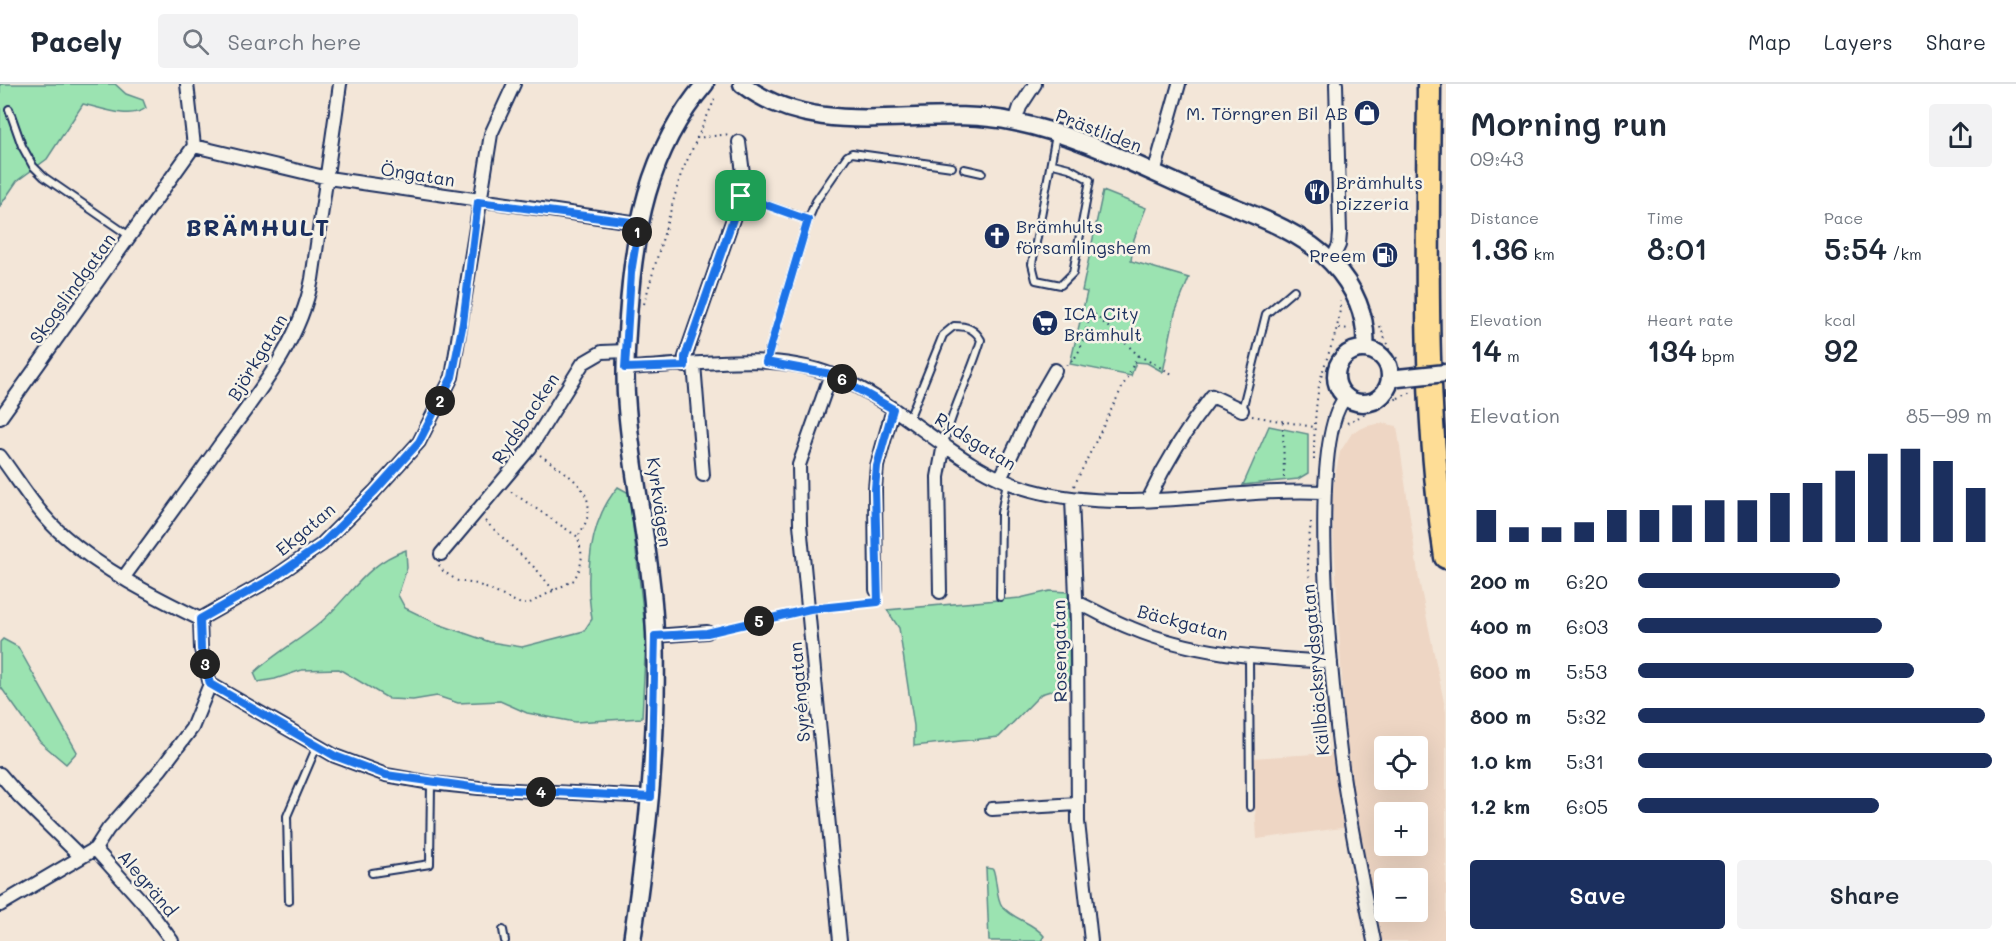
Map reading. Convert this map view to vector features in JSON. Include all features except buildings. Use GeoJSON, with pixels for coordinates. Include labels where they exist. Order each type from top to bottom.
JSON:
{"type":"FeatureCollection","features":[{"type":"Feature","properties":{"kind":"highway"},"geometry":{"type":"LineString","coordinates":[[1429,84],[1431,418],[1438,503],[1446,557]]}},
{"type":"Feature","properties":{"kind":"street"},"geometry":{"type":"LineString","coordinates":[[187,84],[194,146]]}},
{"type":"Feature","properties":{"kind":"street","name":"Björkgatan"},"geometry":{"type":"LineString","coordinates":[[124,577],[260,391],[296,334],[307,306],[328,178],[340,84]]}},
{"type":"Feature","properties":{"kind":"street","name":"Ekgatan"},"geometry":{"type":"LineString","coordinates":[[200,619],[273,578],[321,545],[374,492],[419,442],[452,377],[463,323],[478,202],[491,134],[514,84]]}},
{"type":"Feature","properties":{"kind":"street","name":"Prästliden"},"geometry":{"type":"LineString","coordinates":[[742,84],[769,102],[794,111],[821,115],[854,118],[955,117],[1015,122],[1057,133],[1154,173],[1287,232],[1331,262],[1343,275],[1359,302],[1365,329],[1365,349]]}},
{"type":"Feature","properties":{"kind":"street"},"geometry":{"type":"LineString","coordinates":[[1015,122],[1020,107],[1035,84]]}},
{"type":"Feature","properties":{"kind":"street"},"geometry":{"type":"LineString","coordinates":[[1154,173],[1179,84]]}},
{"type":"Feature","properties":{"kind":"street"},"geometry":{"type":"LineString","coordinates":[[1331,262],[1339,245],[1340,232],[1336,84]]}},
{"type":"Feature","properties":{"kind":"street","name":"Kyrkvägen"},"geometry":{"type":"LineString","coordinates":[[632,941],[651,797],[655,636],[650,571],[627,408],[625,368],[631,273],[648,184],[687,110],[709,90]]}},
{"type":"Feature","properties":{"kind":"street"},"geometry":{"type":"LineString","coordinates":[[703,476],[690,365],[685,357],[741,196],[744,181],[739,142]]}},
{"type":"Feature","properties":{"kind":"street","name":"Öngatan"},"geometry":{"type":"LineString","coordinates":[[194,146],[328,178],[478,202],[639,223]]}},
{"type":"Feature","properties":{"kind":"street","name":"Skogslindgatan"},"geometry":{"type":"LineString","coordinates":[[0,418],[194,146]]}},
{"type":"Feature","properties":{"kind":"street"},"geometry":{"type":"LineString","coordinates":[[1394,379],[1384,359],[1365,349],[1350,352],[1339,364],[1337,384],[1346,397],[1361,403],[1376,400],[1394,379],[1446,373]]}},
{"type":"Feature","properties":{"kind":"street","name":"Rydsbacken"},"geometry":{"type":"LineString","coordinates":[[441,554],[530,448],[583,363],[602,352],[626,351]]}},
{"type":"Feature","properties":{"kind":"street","name":"Rydsgatan"},"geometry":{"type":"LineString","coordinates":[[625,368],[766,362],[831,374],[909,418],[944,444],[1003,481],[1034,491],[1072,498],[1148,500],[1325,492]]}},
{"type":"Feature","properties":{"kind":"street"},"geometry":{"type":"LineString","coordinates":[[1003,481],[1055,370]]}},
{"type":"Feature","properties":{"kind":"street","name":"Syréngatan"},"geometry":{"type":"LineString","coordinates":[[831,374],[799,465],[800,524],[810,609],[840,941]]}},
{"type":"Feature","properties":{"kind":"street"},"geometry":{"type":"LineString","coordinates":[[1148,500],[1167,460],[1185,430],[1212,396],[1242,410]]}},
{"type":"Feature","properties":{"kind":"street","name":"Källbäcksrydsgatan"},"geometry":{"type":"LineString","coordinates":[[1346,397],[1335,417],[1327,463],[1325,492],[1331,662],[1343,774],[1374,941]]}},
{"type":"Feature","properties":{"kind":"street"},"geometry":{"type":"LineString","coordinates":[[876,590],[875,489],[877,466],[893,409]]}},
{"type":"Feature","properties":{"kind":"street"},"geometry":{"type":"LineString","coordinates":[[940,592],[938,477],[944,444]]}},
{"type":"Feature","properties":{"kind":"street"},"geometry":{"type":"LineString","coordinates":[[0,456],[61,534],[95,560],[154,596],[200,619],[201,649],[210,684],[192,728],[161,769],[108,829],[95,849],[0,904]]}},
{"type":"Feature","properties":{"kind":"street","name":"Rosengatan"},"geometry":{"type":"LineString","coordinates":[[1072,498],[1077,602],[1078,804],[1091,941]]}},
{"type":"Feature","properties":{"kind":"street","name":"Bäckgatan"},"geometry":{"type":"LineString","coordinates":[[1077,602],[1130,628],[1166,640],[1249,657],[1331,662]]}},
{"type":"Feature","properties":{"kind":"street"},"geometry":{"type":"LineString","coordinates":[[655,636],[707,633]]}},
{"type":"Feature","properties":{"kind":"street"},"geometry":{"type":"LineString","coordinates":[[210,684],[317,746],[357,766],[431,783],[651,797]]}},
{"type":"Feature","properties":{"kind":"street"},"geometry":{"type":"LineString","coordinates":[[0,774],[81,857]]}},
{"type":"Feature","properties":{"kind":"street"},"geometry":{"type":"LineString","coordinates":[[992,809],[1078,804]]}},
{"type":"Feature","properties":{"kind":"street","name":"Alegränd"},"geometry":{"type":"LineString","coordinates":[[95,849],[146,906],[172,941]]}},
{"type":"Feature","properties":{"kind":"lane","name":"Skogslindgatan"},"geometry":{"type":"LineString","coordinates":[[9,109],[33,166],[44,177],[131,237]]}},
{"type":"Feature","properties":{"kind":"lane"},"geometry":{"type":"LineString","coordinates":[[1053,164],[1069,168],[1090,180],[1073,273],[1061,285],[1036,280],[1032,264],[1053,164],[1053,146],[1057,133]]}},
{"type":"Feature","properties":{"kind":"lane"},"geometry":{"type":"LineString","coordinates":[[766,362],[808,220],[816,201],[846,156],[852,153],[952,167]]}},
{"type":"Feature","properties":{"kind":"lane"},"geometry":{"type":"LineString","coordinates":[[964,169],[982,173]]}},
{"type":"Feature","properties":{"kind":"lane"},"geometry":{"type":"LineString","coordinates":[[741,196],[808,220]]}},
{"type":"Feature","properties":{"kind":"lane"},"geometry":{"type":"LineString","coordinates":[[1242,410],[1266,314],[1294,290]]}},
{"type":"Feature","properties":{"kind":"lane"},"geometry":{"type":"LineString","coordinates":[[909,418],[943,335],[954,326],[965,326],[977,332],[981,340],[972,370],[949,422],[944,444]]}},
{"type":"Feature","properties":{"kind":"lane"},"geometry":{"type":"LineString","coordinates":[[1000,597],[1003,481]]}},
{"type":"Feature","properties":{"kind":"lane","name":"Bäckgatan"},"geometry":{"type":"LineString","coordinates":[[1249,657],[1250,807]]}},
{"type":"Feature","properties":{"kind":"lane"},"geometry":{"type":"LineString","coordinates":[[289,901],[287,816],[317,746]]}},
{"type":"Feature","properties":{"kind":"lane"},"geometry":{"type":"LineString","coordinates":[[372,873],[430,864],[431,783]]}},
{"type":"Feature","properties":{"kind":"lane"},"geometry":{"type":"LineString","coordinates":[[502,930],[505,941]]}},
{"type":"Feature","properties":{"kind":"path"},"geometry":{"type":"LineString","coordinates":[[629,316],[643,308],[673,199],[696,138],[714,101],[709,90]]}},
{"type":"Feature","properties":{"kind":"path"},"geometry":{"type":"LineString","coordinates":[[696,138],[726,132],[733,134],[739,142]]}},
{"type":"Feature","properties":{"kind":"path"},"geometry":{"type":"LineString","coordinates":[[1055,370],[1073,362],[1081,347],[1091,310],[1138,355],[1174,375]]}},
{"type":"Feature","properties":{"kind":"path"},"geometry":{"type":"LineString","coordinates":[[1072,498],[1075,483],[1129,378],[1138,355]]}},
{"type":"Feature","properties":{"kind":"path"},"geometry":{"type":"LineString","coordinates":[[1316,415],[1335,417],[1348,424],[1356,417],[1376,410],[1398,398]]}},
{"type":"Feature","properties":{"kind":"path"},"geometry":{"type":"LineString","coordinates":[[1242,410],[1253,417],[1315,428]]}},
{"type":"Feature","properties":{"kind":"path"},"geometry":{"type":"LineString","coordinates":[[1283,422],[1286,492]]}},
{"type":"Feature","properties":{"kind":"path"},"geometry":{"type":"LineString","coordinates":[[441,554],[439,567],[452,579],[477,584],[521,604],[528,604],[574,580],[580,568],[582,556],[578,537],[587,519],[589,507],[586,495],[581,486],[530,448]]}},
{"type":"Feature","properties":{"kind":"path"},"geometry":{"type":"LineString","coordinates":[[501,483],[578,537]]}},
{"type":"Feature","properties":{"kind":"path"},"geometry":{"type":"LineString","coordinates":[[476,513],[510,542],[554,591]]}},
{"type":"Feature","properties":{"kind":"path"},"geometry":{"type":"LineString","coordinates":[[707,633],[810,609],[878,602],[876,590]]}},
{"type":"Feature","properties":{"kind":"shaded area"},"geometry":{"type":"Polygon","coordinates":[[[1382,423],[1397,426],[1419,580],[1446,712],[1446,941],[1379,941],[1375,922],[1428,922],[1428,868],[1374,868],[1374,915],[1357,826],[1257,839],[1252,758],[1346,752],[1332,506],[1340,452],[1352,433],[1367,426],[1382,423]]]}},
{"type":"Feature","properties":{"kind":"green space"},"geometry":{"type":"Polygon","coordinates":[[[0,84],[115,84],[126,94],[143,100],[146,108],[124,113],[83,104],[47,159],[17,181],[0,206],[0,84]]]}},
{"type":"Feature","properties":{"kind":"green space"},"geometry":{"type":"Polygon","coordinates":[[[1103,191],[1146,208],[1134,239],[1131,261],[1189,278],[1175,313],[1163,372],[1147,363],[1136,362],[1131,376],[1070,364],[1087,292],[1082,291],[1103,191]]]}},
{"type":"Feature","properties":{"kind":"green space"},"geometry":{"type":"Polygon","coordinates":[[[1269,426],[1308,434],[1308,473],[1298,479],[1243,485],[1269,426]]]}},
{"type":"Feature","properties":{"kind":"green space"},"geometry":{"type":"Polygon","coordinates":[[[618,487],[629,493],[646,635],[642,718],[575,722],[527,713],[500,701],[458,703],[437,696],[413,700],[389,699],[339,669],[302,670],[258,682],[254,673],[320,623],[380,563],[406,550],[407,568],[398,595],[405,608],[438,624],[490,642],[522,647],[584,631],[592,619],[589,568],[595,533],[600,516],[618,487]]]}},
{"type":"Feature","properties":{"kind":"green space"},"geometry":{"type":"Polygon","coordinates":[[[1050,591],[1068,592],[1070,685],[1041,694],[999,737],[914,746],[914,726],[899,628],[887,610],[1020,598],[1050,591]]]}},
{"type":"Feature","properties":{"kind":"green space"},"geometry":{"type":"Polygon","coordinates":[[[3,639],[18,647],[77,752],[66,764],[40,742],[0,686],[0,642],[3,639]]]}},
{"type":"Feature","properties":{"kind":"green space"},"geometry":{"type":"Polygon","coordinates":[[[986,868],[993,869],[1002,906],[1006,911],[1039,931],[1044,936],[1041,941],[989,941],[986,868]]]}},
{"type":"Feature","properties":{"kind":"place","name":"M. Törngren Bil AB"},"geometry":{"type":"Point","coordinates":[1367,113]}},
{"type":"Feature","properties":{"kind":"place","name":"Brämhults pizzeria"},"geometry":{"type":"Point","coordinates":[1317,192]}},
{"type":"Feature","properties":{"kind":"place","name":"Brämhults församlingshem"},"geometry":{"type":"Point","coordinates":[997,236]}},
{"type":"Feature","properties":{"kind":"place","name":"Preem"},"geometry":{"type":"Point","coordinates":[1385,255]}},
{"type":"Feature","properties":{"kind":"place","name":"ICA City Brämhult"},"geometry":{"type":"Point","coordinates":[1045,323]}},
{"type":"Feature","properties":{"kind":"district","name":"BRÄMHULT"},"geometry":{"type":"Point","coordinates":[258,226]}},
{"type":"Feature","properties":{"kind":"route"},"geometry":{"type":"LineString","coordinates":[[741,196],[808,220],[766,362],[831,374],[893,409],[877,466],[875,489],[878,602],[810,609],[707,633],[655,636],[651,797],[479,788],[386,775],[335,756],[210,684],[201,649],[200,619],[273,578],[321,545],[374,492],[419,442],[452,377],[463,323],[478,202],[639,223],[631,273],[625,368],[685,366],[685,357],[741,196]]}}]}
